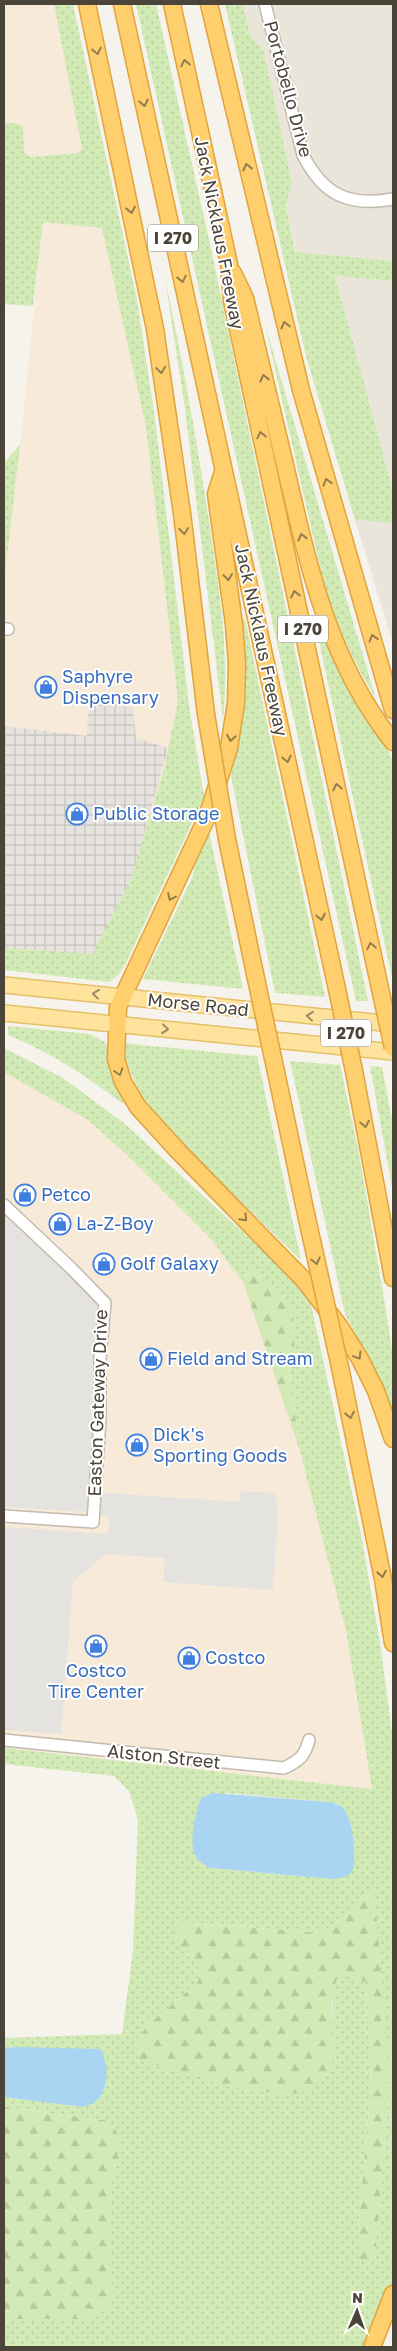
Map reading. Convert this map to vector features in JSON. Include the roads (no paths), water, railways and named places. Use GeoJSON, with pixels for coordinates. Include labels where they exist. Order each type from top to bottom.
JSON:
{"type":"FeatureCollection","features":[{"type":"Feature","properties":{"kind":"highway"},"geometry":{"type":"LineString","coordinates":[[87,4],[155,329],[182,513],[206,714],[227,839],[254,974],[340,1367],[383,1579],[393,1643]]}},
{"type":"Feature","properties":{"kind":"highway","name":"Jack Nicklaus Freeway"},"geometry":{"type":"LineString","coordinates":[[122,4],[337,990],[393,1278]]}},
{"type":"Feature","properties":{"kind":"highway","name":"Jack Nicklaus Freeway"},"geometry":{"type":"LineString","coordinates":[[172,4],[229,264],[232,301],[393,1050]]}},
{"type":"Feature","properties":{"kind":"highway"},"geometry":{"type":"LineString","coordinates":[[209,4],[301,390],[393,710]]}},
{"type":"Feature","properties":{"kind":"highway"},"geometry":{"type":"LineString","coordinates":[[229,264],[245,298],[300,529],[320,602],[337,650],[354,686],[393,742]]}},
{"type":"Feature","properties":{"kind":"highway"},"geometry":{"type":"LineString","coordinates":[[223,472],[216,494],[234,624],[236,664],[236,704],[229,748],[207,817],[118,1007],[116,1059],[129,1094],[178,1152],[304,1280],[322,1303],[360,1359],[380,1399],[393,1439]]}},
{"type":"Feature","properties":{"kind":"highway"},"geometry":{"type":"LineString","coordinates":[[372,2347],[393,2294]]}},
{"type":"Feature","properties":{"kind":"main road","name":"Morse Road"},"geometry":{"type":"LineString","coordinates":[[4,985],[393,1024]]}},
{"type":"Feature","properties":{"kind":"main road","name":"Morse Road"},"geometry":{"type":"LineString","coordinates":[[4,1013],[393,1050]]}},
{"type":"Feature","properties":{"kind":"street","name":"Portobello Drive"},"geometry":{"type":"LineString","coordinates":[[265,4],[303,155],[310,169],[319,182],[347,199],[362,202],[393,199]]}},
{"type":"Feature","properties":{"kind":"street","name":"Easton Gateway Drive"},"geometry":{"type":"LineString","coordinates":[[4,1206],[72,1269],[105,1303],[100,1360],[100,1419],[93,1522],[4,1516]]}},
{"type":"Feature","properties":{"kind":"street","name":"Alston Street"},"geometry":{"type":"LineString","coordinates":[[4,1740],[284,1768],[295,1763],[305,1754],[309,1740]]}},
{"type":"Feature","properties":{"kind":"water"},"geometry":{"type":"Polygon","coordinates":[[[213,1793],[330,1802],[340,1805],[345,1810],[353,1838],[354,1859],[351,1873],[345,1877],[333,1879],[211,1868],[204,1864],[198,1860],[195,1854],[193,1829],[201,1798],[213,1793]]]}},
{"type":"Feature","properties":{"kind":"water"},"geometry":{"type":"Polygon","coordinates":[[[4,2048],[100,2049],[106,2069],[103,2092],[94,2103],[82,2107],[4,2097],[4,2048]]]}},
{"type":"Feature","properties":{"kind":"place","name":"Saphyre Dispensary"},"geometry":{"type":"Point","coordinates":[46,687]}},
{"type":"Feature","properties":{"kind":"place","name":"Public Storage"},"geometry":{"type":"Point","coordinates":[77,814]}},
{"type":"Feature","properties":{"kind":"place","name":"Petco"},"geometry":{"type":"Point","coordinates":[25,1195]}},
{"type":"Feature","properties":{"kind":"place","name":"La-Z-Boy"},"geometry":{"type":"Point","coordinates":[60,1224]}},
{"type":"Feature","properties":{"kind":"place","name":"Golf Galaxy"},"geometry":{"type":"Point","coordinates":[104,1264]}},
{"type":"Feature","properties":{"kind":"place","name":"Field and Stream"},"geometry":{"type":"Point","coordinates":[151,1359]}},
{"type":"Feature","properties":{"kind":"place","name":"Dick's Sporting Goods"},"geometry":{"type":"Point","coordinates":[137,1445]}},
{"type":"Feature","properties":{"kind":"place","name":"Costco Tire Center"},"geometry":{"type":"Point","coordinates":[96,1646]}},
{"type":"Feature","properties":{"kind":"place","name":"Costco"},"geometry":{"type":"Point","coordinates":[189,1658]}}]}
